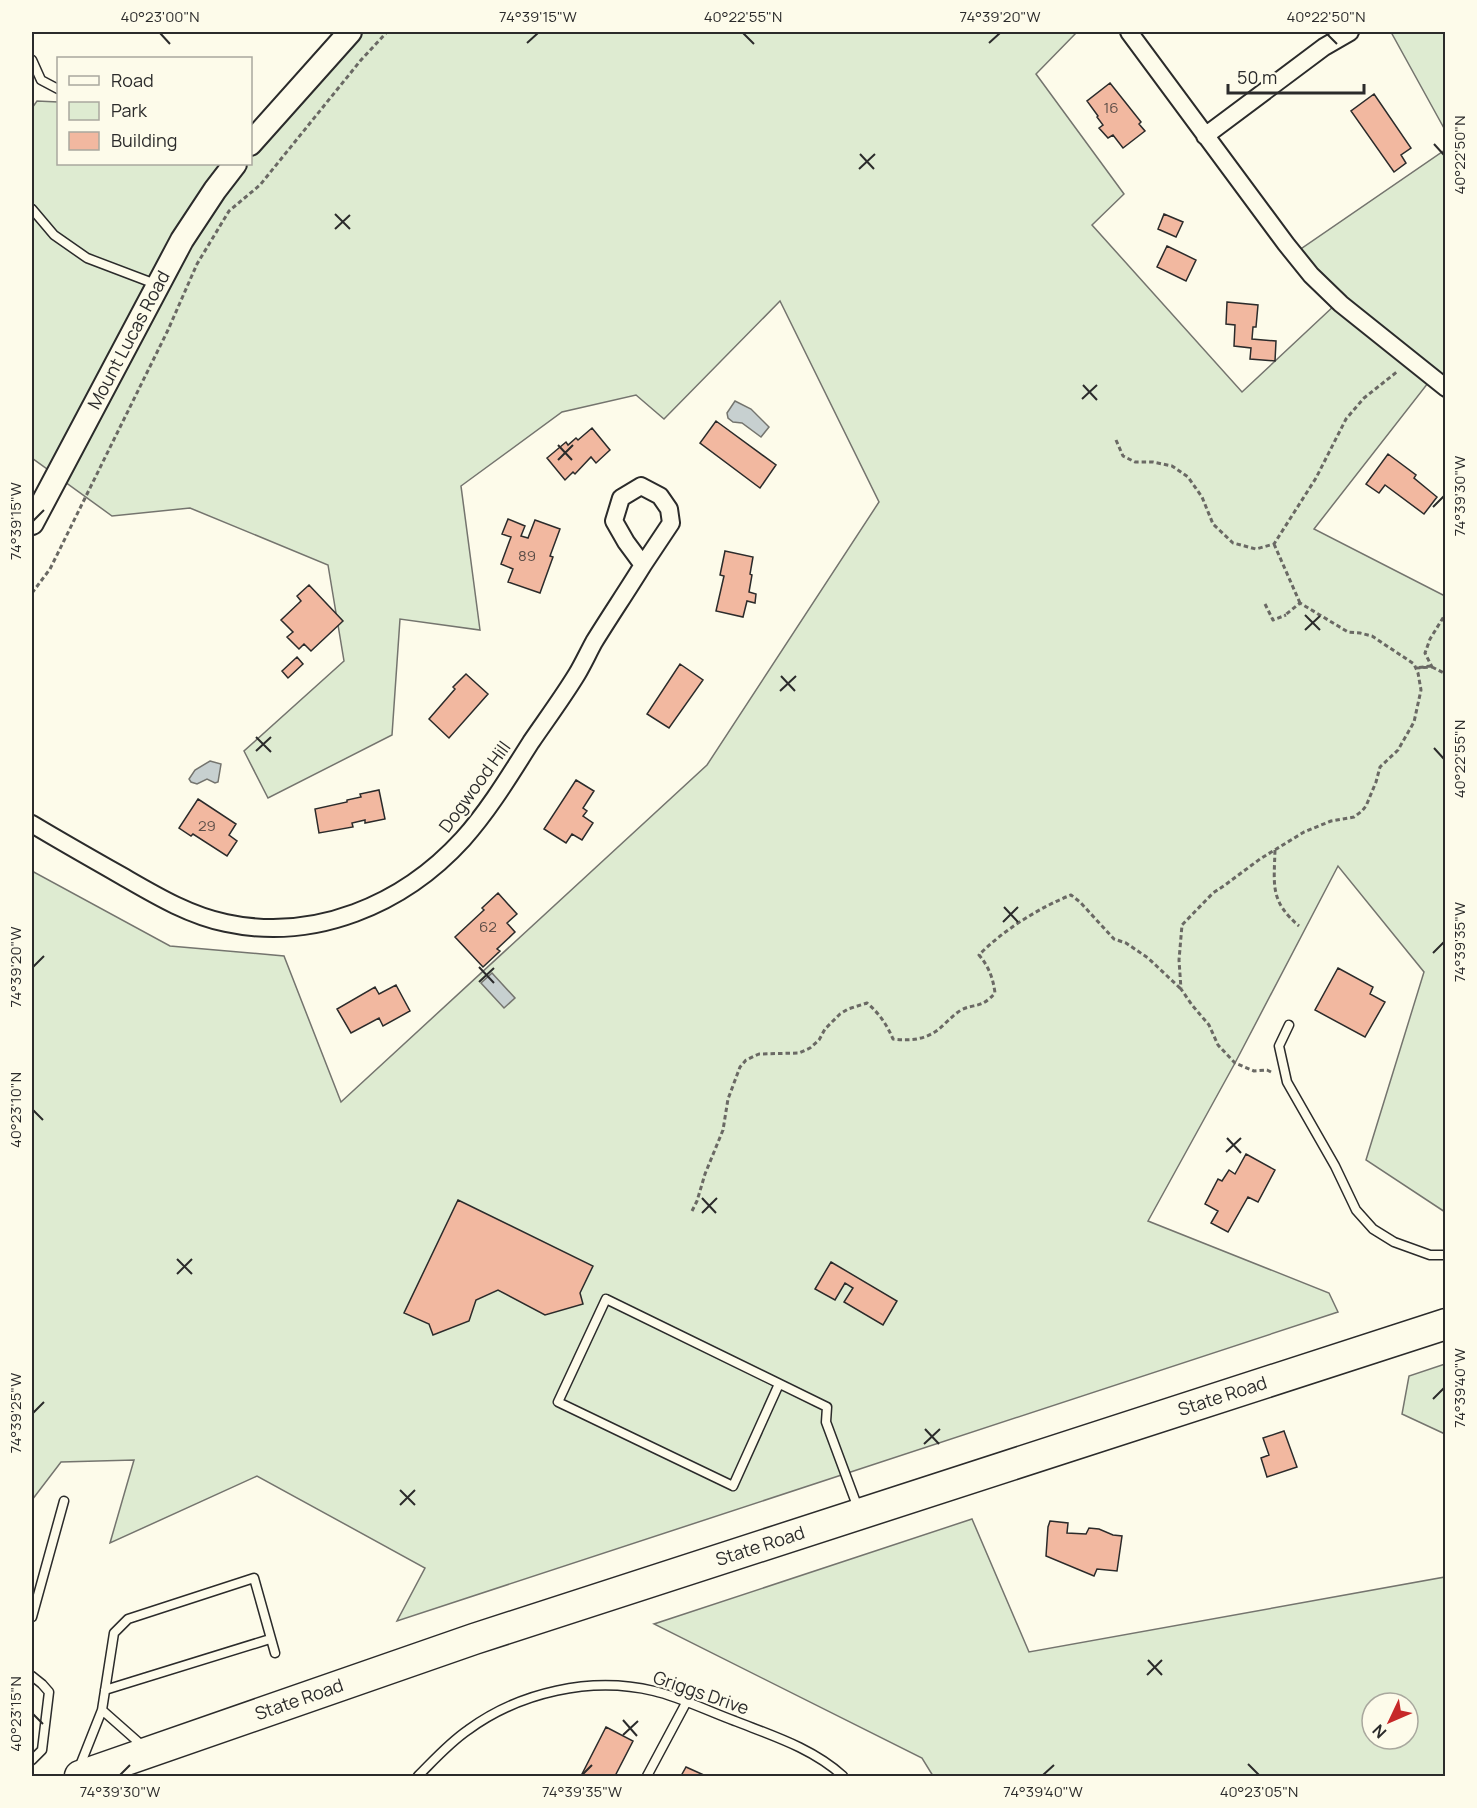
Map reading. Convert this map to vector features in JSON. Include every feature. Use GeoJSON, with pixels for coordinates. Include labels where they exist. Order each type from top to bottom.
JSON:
{"type":"FeatureCollection","features":[{"type":"Feature","properties":{"kind":"highway","name":"State Road"},"geometry":{"type":"LineString","coordinates":[[78,1776],[474,1639],[1446,1324]]}},
{"type":"Feature","properties":{"kind":"street"},"geometry":{"type":"LineString","coordinates":[[252,142],[350,32]]}},
{"type":"Feature","properties":{"kind":"street"},"geometry":{"type":"LineString","coordinates":[[1129,32],[1311,275],[1341,304],[1446,388]]}},
{"type":"Feature","properties":{"kind":"street"},"geometry":{"type":"LineString","coordinates":[[1205,136],[1324,47],[1350,32]]}},
{"type":"Feature","properties":{"kind":"street","name":"Mount Lucas Road"},"geometry":{"type":"LineString","coordinates":[[32,523],[182,240],[215,190],[235,165]]}},
{"type":"Feature","properties":{"kind":"street","name":"Dogwood Hill"},"geometry":{"type":"LineString","coordinates":[[32,824],[164,900],[225,923],[291,928],[347,917],[379,903],[410,885],[438,864],[463,839],[485,811],[578,673],[595,641],[643,566]]}},
{"type":"Feature","properties":{"kind":"lane"},"geometry":{"type":"LineString","coordinates":[[32,60],[41,81],[57,88]]}},
{"type":"Feature","properties":{"kind":"lane"},"geometry":{"type":"LineString","coordinates":[[32,209],[54,236],[87,258],[158,285]]}},
{"type":"Feature","properties":{"kind":"lane"},"geometry":{"type":"LineString","coordinates":[[1289,1025],[1279,1046],[1287,1082],[1335,1166],[1356,1210],[1373,1229],[1394,1242],[1430,1255],[1446,1255]]}},
{"type":"Feature","properties":{"kind":"lane"},"geometry":{"type":"LineString","coordinates":[[779,1384],[733,1486],[558,1402],[606,1299],[827,1407],[826,1422],[860,1514]]}},
{"type":"Feature","properties":{"kind":"lane"},"geometry":{"type":"LineString","coordinates":[[32,1617],[64,1501]]}},
{"type":"Feature","properties":{"kind":"lane"},"geometry":{"type":"LineString","coordinates":[[78,1776],[102,1710],[114,1633],[128,1619],[254,1578],[275,1653]]}},
{"type":"Feature","properties":{"kind":"lane"},"geometry":{"type":"LineString","coordinates":[[105,1690],[270,1639]]}},
{"type":"Feature","properties":{"kind":"lane"},"geometry":{"type":"LineString","coordinates":[[32,1676],[49,1692],[42,1750],[32,1760]]}},
{"type":"Feature","properties":{"kind":"lane","name":"Griggs Drive"},"geometry":{"type":"LineString","coordinates":[[418,1776],[442,1750],[468,1729],[496,1712],[557,1690],[590,1686],[622,1686],[655,1691],[808,1750],[843,1776]]}},
{"type":"Feature","properties":{"kind":"lane"},"geometry":{"type":"LineString","coordinates":[[647,1776],[686,1703]]}},
{"type":"Feature","properties":{"kind":"lane"},"geometry":{"type":"LineString","coordinates":[[102,1710],[149,1752]]}},
{"type":"Feature","properties":{"kind":"path"},"geometry":{"type":"LineString","coordinates":[[32,593],[55,560],[163,340],[197,264],[229,211],[260,185],[361,60],[387,32]]}},
{"type":"Feature","properties":{"kind":"path"},"geometry":{"type":"LineString","coordinates":[[1116,440],[1123,456],[1135,462],[1154,462],[1172,466],[1188,477],[1202,497],[1213,524],[1233,543],[1256,549],[1274,544],[1316,478],[1346,419],[1364,398],[1398,371]]}},
{"type":"Feature","properties":{"kind":"path"},"geometry":{"type":"LineString","coordinates":[[1181,989],[1179,960],[1182,924],[1213,893],[1260,859],[1319,825],[1354,817],[1366,806],[1380,767],[1398,750],[1414,722],[1421,690],[1419,674],[1414,664],[1372,636],[1348,632],[1300,603],[1274,544]]}},
{"type":"Feature","properties":{"kind":"path"},"geometry":{"type":"LineString","coordinates":[[1265,604],[1273,620],[1284,616],[1300,603]]}},
{"type":"Feature","properties":{"kind":"path"},"geometry":{"type":"LineString","coordinates":[[1432,667],[1425,653],[1430,639],[1446,613]]}},
{"type":"Feature","properties":{"kind":"path"},"geometry":{"type":"LineString","coordinates":[[1416,668],[1432,667],[1446,674]]}},
{"type":"Feature","properties":{"kind":"path"},"geometry":{"type":"LineString","coordinates":[[1275,850],[1274,885],[1279,906],[1299,926]]}},
{"type":"Feature","properties":{"kind":"path"},"geometry":{"type":"LineString","coordinates":[[692,1211],[723,1130],[728,1099],[740,1067],[746,1060],[759,1054],[799,1053],[810,1048],[840,1014],[867,1003],[882,1018],[893,1039],[917,1040],[929,1035],[964,1009],[978,1006],[989,1000],[994,993],[993,978],[986,963],[979,955],[993,942],[1038,910],[1071,895],[1114,939],[1126,943],[1148,958],[1181,989],[1209,1025],[1218,1045],[1235,1063],[1254,1071],[1267,1070],[1287,1082]]}},
{"type":"Feature","properties":{"kind":"green space"},"geometry":{"type":"Polygon","coordinates":[[[363,32],[1077,32],[1036,74],[1124,194],[1092,225],[1242,392],[1336,304],[1295,253],[1445,150],[1445,382],[1435,374],[1314,529],[1445,596],[1445,1212],[1366,1160],[1424,972],[1338,866],[1235,1063],[1148,1221],[1329,1293],[1338,1312],[397,1621],[425,1568],[257,1476],[110,1543],[134,1460],[61,1462],[32,1500],[32,871],[170,946],[284,956],[341,1102],[707,765],[879,502],[780,301],[664,419],[636,395],[562,412],[461,486],[480,630],[400,619],[392,735],[268,798],[244,751],[344,661],[328,565],[190,508],[112,516],[32,458],[32,108],[37,101],[57,102],[57,165],[252,165],[252,150],[363,32]]]}},
{"type":"Feature","properties":{"kind":"green space"},"geometry":{"type":"Polygon","coordinates":[[[1391,32],[1445,32],[1445,130],[1391,32]]]}},
{"type":"Feature","properties":{"kind":"green space"},"geometry":{"type":"Polygon","coordinates":[[[1446,1364],[1445,1434],[1402,1414],[1409,1376],[1446,1364]]]}},
{"type":"Feature","properties":{"kind":"green space"},"geometry":{"type":"Polygon","coordinates":[[[972,1519],[1029,1652],[1445,1577],[1445,1776],[933,1776],[922,1758],[654,1624],[972,1519]]]}},
{"type":"Feature","properties":{"kind":"shaded area"},"geometry":{"type":"Polygon","coordinates":[[[735,401],[751,409],[769,427],[761,437],[742,423],[733,422],[728,418],[727,413],[735,401]]]}},
{"type":"Feature","properties":{"kind":"shaded area"},"geometry":{"type":"Polygon","coordinates":[[[210,761],[221,764],[218,782],[207,779],[197,784],[191,782],[189,779],[195,770],[210,761]]]}},
{"type":"Feature","properties":{"kind":"shaded area"},"geometry":{"type":"Polygon","coordinates":[[[492,973],[515,998],[504,1008],[481,983],[492,973]]]}},
{"type":"Feature","properties":{"kind":"building"},"geometry":{"type":"Polygon","coordinates":[[[1110,83],[1141,122],[1139,124],[1145,131],[1123,148],[1113,135],[1108,138],[1099,128],[1103,125],[1087,101],[1110,83]]]}},
{"type":"Feature","properties":{"kind":"building"},"geometry":{"type":"Polygon","coordinates":[[[1374,94],[1411,148],[1401,155],[1406,163],[1394,172],[1351,111],[1374,94]]]}},
{"type":"Feature","properties":{"kind":"building"},"geometry":{"type":"Polygon","coordinates":[[[1164,214],[1183,222],[1176,237],[1158,229],[1164,214]]]}},
{"type":"Feature","properties":{"kind":"building"},"geometry":{"type":"Polygon","coordinates":[[[1167,246],[1196,260],[1186,281],[1157,267],[1167,246]]]}},
{"type":"Feature","properties":{"kind":"building"},"geometry":{"type":"Polygon","coordinates":[[[1227,302],[1258,305],[1256,327],[1253,327],[1252,339],[1276,341],[1275,361],[1250,359],[1251,348],[1234,346],[1235,325],[1226,324],[1227,302]]]}},
{"type":"Feature","properties":{"kind":"building"},"geometry":{"type":"Polygon","coordinates":[[[716,421],[776,465],[760,488],[700,443],[716,421]]]}},
{"type":"Feature","properties":{"kind":"building"},"geometry":{"type":"Polygon","coordinates":[[[592,428],[610,450],[596,463],[591,457],[575,474],[573,472],[565,480],[547,458],[566,442],[568,445],[576,438],[578,440],[592,428]]]}},
{"type":"Feature","properties":{"kind":"building"},"geometry":{"type":"Polygon","coordinates":[[[1388,454],[1416,475],[1414,478],[1437,497],[1424,514],[1385,485],[1379,493],[1366,484],[1388,454]]]}},
{"type":"Feature","properties":{"kind":"building"},"geometry":{"type":"Polygon","coordinates":[[[508,519],[525,526],[521,536],[528,538],[535,520],[560,529],[540,593],[508,582],[513,569],[501,564],[511,537],[502,534],[508,519]]]}},
{"type":"Feature","properties":{"kind":"building"},"geometry":{"type":"Polygon","coordinates":[[[725,551],[753,557],[749,592],[756,594],[755,603],[747,601],[743,617],[716,611],[724,576],[720,575],[725,551]]]}},
{"type":"Feature","properties":{"kind":"building"},"geometry":{"type":"Polygon","coordinates":[[[309,585],[343,621],[311,651],[304,644],[299,649],[287,637],[293,632],[281,620],[301,601],[297,596],[309,585]]]}},
{"type":"Feature","properties":{"kind":"building"},"geometry":{"type":"Polygon","coordinates":[[[297,657],[303,664],[288,678],[282,671],[297,657]]]}},
{"type":"Feature","properties":{"kind":"building"},"geometry":{"type":"Polygon","coordinates":[[[680,664],[703,680],[669,728],[647,714],[680,664]]]}},
{"type":"Feature","properties":{"kind":"building"},"geometry":{"type":"Polygon","coordinates":[[[466,674],[488,694],[449,738],[429,719],[466,674]]]}},
{"type":"Feature","properties":{"kind":"building"},"geometry":{"type":"Polygon","coordinates":[[[576,780],[594,791],[583,808],[587,811],[583,816],[593,823],[582,840],[572,834],[566,843],[544,829],[576,780]]]}},
{"type":"Feature","properties":{"kind":"building"},"geometry":{"type":"Polygon","coordinates":[[[379,790],[385,819],[365,823],[365,820],[352,823],[353,827],[319,833],[315,809],[347,802],[347,800],[361,797],[360,794],[379,790]]]}},
{"type":"Feature","properties":{"kind":"building"},"geometry":{"type":"Polygon","coordinates":[[[198,799],[236,824],[229,835],[237,841],[227,856],[193,834],[191,836],[179,828],[198,799]]]}},
{"type":"Feature","properties":{"kind":"building"},"geometry":{"type":"Polygon","coordinates":[[[498,893],[517,914],[507,923],[515,932],[497,949],[500,951],[483,967],[455,937],[484,910],[482,908],[498,893]]]}},
{"type":"Feature","properties":{"kind":"building"},"geometry":{"type":"Polygon","coordinates":[[[1338,968],[1373,987],[1370,994],[1385,1002],[1365,1037],[1315,1010],[1338,968]]]}},
{"type":"Feature","properties":{"kind":"building"},"geometry":{"type":"Polygon","coordinates":[[[396,985],[410,1011],[383,1026],[379,1018],[351,1033],[337,1009],[375,987],[379,994],[396,985]]]}},
{"type":"Feature","properties":{"kind":"building"},"geometry":{"type":"Polygon","coordinates":[[[1246,1154],[1275,1170],[1258,1202],[1248,1197],[1228,1232],[1211,1223],[1218,1211],[1205,1204],[1218,1179],[1222,1181],[1229,1170],[1235,1174],[1246,1154]]]}},
{"type":"Feature","properties":{"kind":"building"},"geometry":{"type":"Polygon","coordinates":[[[458,1200],[593,1266],[580,1293],[583,1304],[545,1315],[498,1290],[476,1300],[469,1321],[433,1335],[429,1324],[404,1313],[458,1200]]]}},
{"type":"Feature","properties":{"kind":"building"},"geometry":{"type":"Polygon","coordinates":[[[831,1262],[897,1301],[883,1325],[844,1302],[853,1288],[845,1283],[835,1300],[815,1289],[831,1262]]]}},
{"type":"Feature","properties":{"kind":"building"},"geometry":{"type":"Polygon","coordinates":[[[1284,1431],[1297,1467],[1267,1477],[1261,1458],[1269,1455],[1263,1438],[1284,1431]]]}},
{"type":"Feature","properties":{"kind":"building"},"geometry":{"type":"Polygon","coordinates":[[[1050,1521],[1068,1523],[1067,1533],[1086,1534],[1089,1528],[1122,1536],[1117,1571],[1097,1569],[1094,1576],[1046,1556],[1050,1521]]]}},
{"type":"Feature","properties":{"kind":"building"},"geometry":{"type":"Polygon","coordinates":[[[606,1727],[633,1741],[615,1776],[581,1776],[606,1727]]]}},
{"type":"Feature","properties":{"kind":"building"},"geometry":{"type":"Polygon","coordinates":[[[686,1767],[706,1776],[681,1776],[686,1767]]]}}]}
